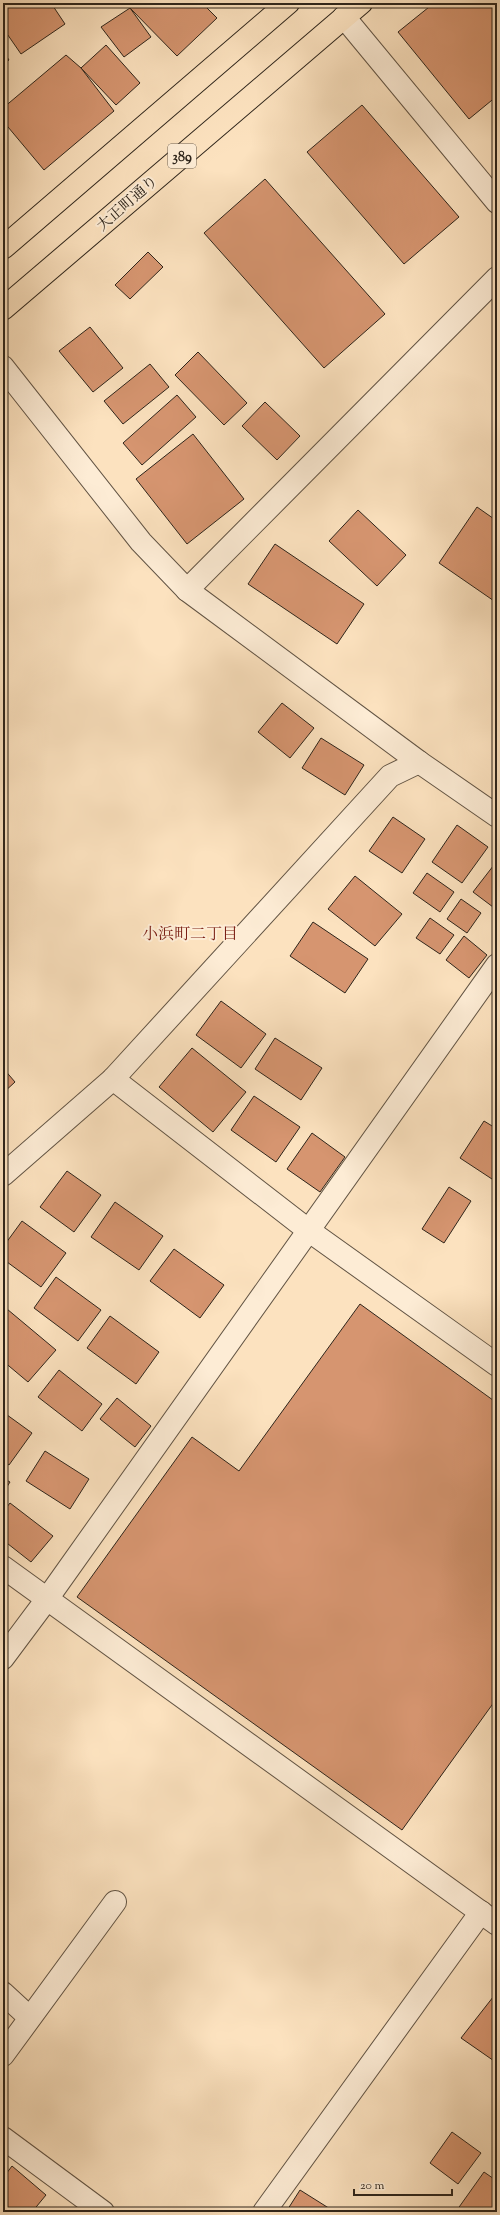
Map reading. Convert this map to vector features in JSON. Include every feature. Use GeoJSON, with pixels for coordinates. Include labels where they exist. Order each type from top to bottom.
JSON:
{"type":"FeatureCollection","features":[{"type":"Feature","properties":{"kind":"highway"},"geometry":{"type":"LineString","coordinates":[[3,248],[288,3]]}},
{"type":"Feature","properties":{"kind":"highway","name":"大正町通り"},"geometry":{"type":"LineString","coordinates":[[3,309],[361,3]]}},
{"type":"Feature","properties":{"kind":"street"},"geometry":{"type":"LineString","coordinates":[[344,17],[497,202]]}},
{"type":"Feature","properties":{"kind":"street"},"geometry":{"type":"LineString","coordinates":[[187,590],[497,278]]}},
{"type":"Feature","properties":{"kind":"street"},"geometry":{"type":"LineString","coordinates":[[3,367],[141,542],[187,590],[419,762],[497,816]]}},
{"type":"Feature","properties":{"kind":"street"},"geometry":{"type":"LineString","coordinates":[[3,1175],[113,1079],[390,776],[419,762]]}},
{"type":"Feature","properties":{"kind":"street"},"geometry":{"type":"LineString","coordinates":[[3,1658],[47,1599],[497,965]]}},
{"type":"Feature","properties":{"kind":"street"},"geometry":{"type":"LineString","coordinates":[[113,1079],[308,1230],[497,1365]]}},
{"type":"Feature","properties":{"kind":"street"},"geometry":{"type":"LineString","coordinates":[[3,1567],[489,1918],[264,2212]]}},
{"type":"Feature","properties":{"kind":"street"},"geometry":{"type":"LineString","coordinates":[[3,2055],[29,2017],[115,1902]]}},
{"type":"Feature","properties":{"kind":"street"},"geometry":{"type":"LineString","coordinates":[[3,1993],[29,2017]]}},
{"type":"Feature","properties":{"kind":"street"},"geometry":{"type":"LineString","coordinates":[[3,2138],[103,2212]]}},
{"type":"Feature","properties":{"kind":"building"},"geometry":{"type":"Polygon","coordinates":[[[3,3],[51,3],[65,24],[21,54],[3,28],[3,3]]]}},
{"type":"Feature","properties":{"kind":"building"},"geometry":{"type":"Polygon","coordinates":[[[135,3],[202,3],[217,18],[177,56],[130,8],[135,3]]]}},
{"type":"Feature","properties":{"kind":"building"},"geometry":{"type":"Polygon","coordinates":[[[434,3],[497,3],[497,96],[469,119],[398,32],[434,3]]]}},
{"type":"Feature","properties":{"kind":"building"},"geometry":{"type":"Polygon","coordinates":[[[130,8],[151,37],[124,57],[101,27],[130,8]]]}},
{"type":"Feature","properties":{"kind":"building"},"geometry":{"type":"Polygon","coordinates":[[[106,45],[140,83],[116,105],[81,68],[106,45]]]}},
{"type":"Feature","properties":{"kind":"building"},"geometry":{"type":"Polygon","coordinates":[[[3,51],[9,60],[3,65],[3,51]]]}},
{"type":"Feature","properties":{"kind":"building"},"geometry":{"type":"Polygon","coordinates":[[[66,55],[81,68],[114,111],[44,170],[3,121],[3,108],[66,55]]]}},
{"type":"Feature","properties":{"kind":"building"},"geometry":{"type":"Polygon","coordinates":[[[362,105],[459,217],[404,264],[307,152],[362,105]]]}},
{"type":"Feature","properties":{"kind":"building"},"geometry":{"type":"Polygon","coordinates":[[[265,179],[385,314],[324,368],[204,233],[265,179]]]}},
{"type":"Feature","properties":{"kind":"building"},"geometry":{"type":"Polygon","coordinates":[[[148,252],[163,267],[130,299],[115,285],[148,252]]]}},
{"type":"Feature","properties":{"kind":"building"},"geometry":{"type":"Polygon","coordinates":[[[90,327],[123,368],[93,392],[59,351],[90,327]]]}},
{"type":"Feature","properties":{"kind":"building"},"geometry":{"type":"Polygon","coordinates":[[[198,352],[247,403],[224,425],[175,375],[198,352]]]}},
{"type":"Feature","properties":{"kind":"building"},"geometry":{"type":"Polygon","coordinates":[[[150,364],[169,387],[123,424],[104,401],[150,364]]]}},
{"type":"Feature","properties":{"kind":"building"},"geometry":{"type":"Polygon","coordinates":[[[177,395],[196,417],[142,465],[123,443],[177,395]]]}},
{"type":"Feature","properties":{"kind":"building"},"geometry":{"type":"Polygon","coordinates":[[[265,402],[300,436],[277,460],[242,426],[265,402]]]}},
{"type":"Feature","properties":{"kind":"building"},"geometry":{"type":"Polygon","coordinates":[[[193,434],[244,499],[187,544],[136,479],[193,434]]]}},
{"type":"Feature","properties":{"kind":"building"},"geometry":{"type":"Polygon","coordinates":[[[477,507],[497,521],[497,603],[439,563],[477,507]]]}},
{"type":"Feature","properties":{"kind":"building"},"geometry":{"type":"Polygon","coordinates":[[[358,510],[406,555],[377,586],[329,541],[358,510]]]}},
{"type":"Feature","properties":{"kind":"building"},"geometry":{"type":"Polygon","coordinates":[[[275,544],[364,604],[337,644],[248,584],[275,544]]]}},
{"type":"Feature","properties":{"kind":"building"},"geometry":{"type":"Polygon","coordinates":[[[282,703],[314,728],[290,758],[258,732],[282,703]]]}},
{"type":"Feature","properties":{"kind":"building"},"geometry":{"type":"Polygon","coordinates":[[[321,738],[364,765],[345,795],[302,768],[321,738]]]}},
{"type":"Feature","properties":{"kind":"building"},"geometry":{"type":"Polygon","coordinates":[[[393,817],[425,839],[402,873],[369,851],[393,817]]]}},
{"type":"Feature","properties":{"kind":"building"},"geometry":{"type":"Polygon","coordinates":[[[457,825],[488,847],[462,883],[432,862],[457,825]]]}},
{"type":"Feature","properties":{"kind":"building"},"geometry":{"type":"Polygon","coordinates":[[[497,861],[497,910],[473,892],[497,861]]]}},
{"type":"Feature","properties":{"kind":"building"},"geometry":{"type":"Polygon","coordinates":[[[427,873],[454,892],[440,912],[413,893],[427,873]]]}},
{"type":"Feature","properties":{"kind":"building"},"geometry":{"type":"Polygon","coordinates":[[[355,876],[402,914],[375,946],[328,909],[355,876]]]}},
{"type":"Feature","properties":{"kind":"building"},"geometry":{"type":"Polygon","coordinates":[[[461,899],[481,913],[467,933],[447,919],[461,899]]]}},
{"type":"Feature","properties":{"kind":"building"},"geometry":{"type":"Polygon","coordinates":[[[430,918],[454,935],[440,954],[416,938],[430,918]]]}},
{"type":"Feature","properties":{"kind":"building"},"geometry":{"type":"Polygon","coordinates":[[[313,922],[368,959],[345,993],[290,956],[313,922]]]}},
{"type":"Feature","properties":{"kind":"building"},"geometry":{"type":"Polygon","coordinates":[[[464,936],[487,955],[469,978],[446,960],[464,936]]]}},
{"type":"Feature","properties":{"kind":"building"},"geometry":{"type":"Polygon","coordinates":[[[221,1001],[266,1034],[241,1068],[196,1035],[221,1001]]]}},
{"type":"Feature","properties":{"kind":"building"},"geometry":{"type":"Polygon","coordinates":[[[275,1038],[322,1068],[301,1100],[255,1069],[275,1038]]]}},
{"type":"Feature","properties":{"kind":"building"},"geometry":{"type":"Polygon","coordinates":[[[192,1048],[246,1092],[213,1132],[159,1087],[192,1048]]]}},
{"type":"Feature","properties":{"kind":"building"},"geometry":{"type":"Polygon","coordinates":[[[3,1068],[15,1082],[3,1093],[3,1068]]]}},
{"type":"Feature","properties":{"kind":"building"},"geometry":{"type":"Polygon","coordinates":[[[254,1096],[300,1127],[276,1162],[231,1130],[254,1096]]]}},
{"type":"Feature","properties":{"kind":"building"},"geometry":{"type":"Polygon","coordinates":[[[484,1121],[497,1129],[497,1177],[495,1181],[460,1158],[484,1121]]]}},
{"type":"Feature","properties":{"kind":"building"},"geometry":{"type":"Polygon","coordinates":[[[312,1133],[345,1157],[320,1192],[287,1169],[312,1133]]]}},
{"type":"Feature","properties":{"kind":"building"},"geometry":{"type":"Polygon","coordinates":[[[67,1171],[101,1195],[74,1232],[40,1207],[67,1171]]]}},
{"type":"Feature","properties":{"kind":"building"},"geometry":{"type":"Polygon","coordinates":[[[449,1187],[471,1201],[444,1243],[422,1229],[449,1187]]]}},
{"type":"Feature","properties":{"kind":"building"},"geometry":{"type":"Polygon","coordinates":[[[115,1202],[163,1236],[139,1270],[91,1237],[115,1202]]]}},
{"type":"Feature","properties":{"kind":"building"},"geometry":{"type":"Polygon","coordinates":[[[22,1221],[66,1253],[41,1287],[3,1259],[3,1247],[22,1221]]]}},
{"type":"Feature","properties":{"kind":"building"},"geometry":{"type":"Polygon","coordinates":[[[174,1249],[224,1285],[200,1318],[150,1281],[174,1249]]]}},
{"type":"Feature","properties":{"kind":"building"},"geometry":{"type":"Polygon","coordinates":[[[56,1277],[101,1310],[78,1341],[34,1308],[56,1277]]]}},
{"type":"Feature","properties":{"kind":"building"},"geometry":{"type":"Polygon","coordinates":[[[360,1304],[497,1403],[497,1698],[402,1830],[77,1597],[192,1437],[239,1471],[360,1304]]]}},
{"type":"Feature","properties":{"kind":"building"},"geometry":{"type":"Polygon","coordinates":[[[7,1309],[56,1350],[28,1382],[3,1361],[3,1313],[7,1309]]]}},
{"type":"Feature","properties":{"kind":"building"},"geometry":{"type":"Polygon","coordinates":[[[110,1316],[159,1352],[136,1384],[87,1348],[110,1316]]]}},
{"type":"Feature","properties":{"kind":"building"},"geometry":{"type":"Polygon","coordinates":[[[59,1370],[102,1404],[82,1431],[38,1397],[59,1370]]]}},
{"type":"Feature","properties":{"kind":"building"},"geometry":{"type":"Polygon","coordinates":[[[117,1398],[151,1426],[135,1447],[100,1419],[117,1398]]]}},
{"type":"Feature","properties":{"kind":"building"},"geometry":{"type":"Polygon","coordinates":[[[3,1412],[32,1433],[9,1465],[3,1461],[3,1412]]]}},
{"type":"Feature","properties":{"kind":"building"},"geometry":{"type":"Polygon","coordinates":[[[45,1451],[89,1479],[70,1509],[26,1481],[45,1451]]]}},
{"type":"Feature","properties":{"kind":"building"},"geometry":{"type":"Polygon","coordinates":[[[3,1478],[10,1482],[3,1493],[3,1478]]]}},
{"type":"Feature","properties":{"kind":"building"},"geometry":{"type":"Polygon","coordinates":[[[10,1503],[53,1536],[31,1562],[3,1540],[3,1512],[10,1503]]]}},
{"type":"Feature","properties":{"kind":"building"},"geometry":{"type":"Polygon","coordinates":[[[497,1992],[497,2063],[461,2038],[497,1992]]]}},
{"type":"Feature","properties":{"kind":"building"},"geometry":{"type":"Polygon","coordinates":[[[452,2132],[481,2153],[458,2184],[430,2163],[452,2132]]]}},
{"type":"Feature","properties":{"kind":"building"},"geometry":{"type":"Polygon","coordinates":[[[12,2166],[46,2195],[32,2212],[3,2212],[3,2178],[12,2166]]]}},
{"type":"Feature","properties":{"kind":"building"},"geometry":{"type":"Polygon","coordinates":[[[484,2172],[497,2181],[497,2212],[460,2212],[457,2210],[484,2172]]]}},
{"type":"Feature","properties":{"kind":"building"},"geometry":{"type":"Polygon","coordinates":[[[300,2190],[335,2212],[286,2212],[300,2190]]]}},
{"type":"Feature","properties":{"kind":"district","name":"小浜町二丁目"},"geometry":{"type":"Point","coordinates":[190,933]}}]}
